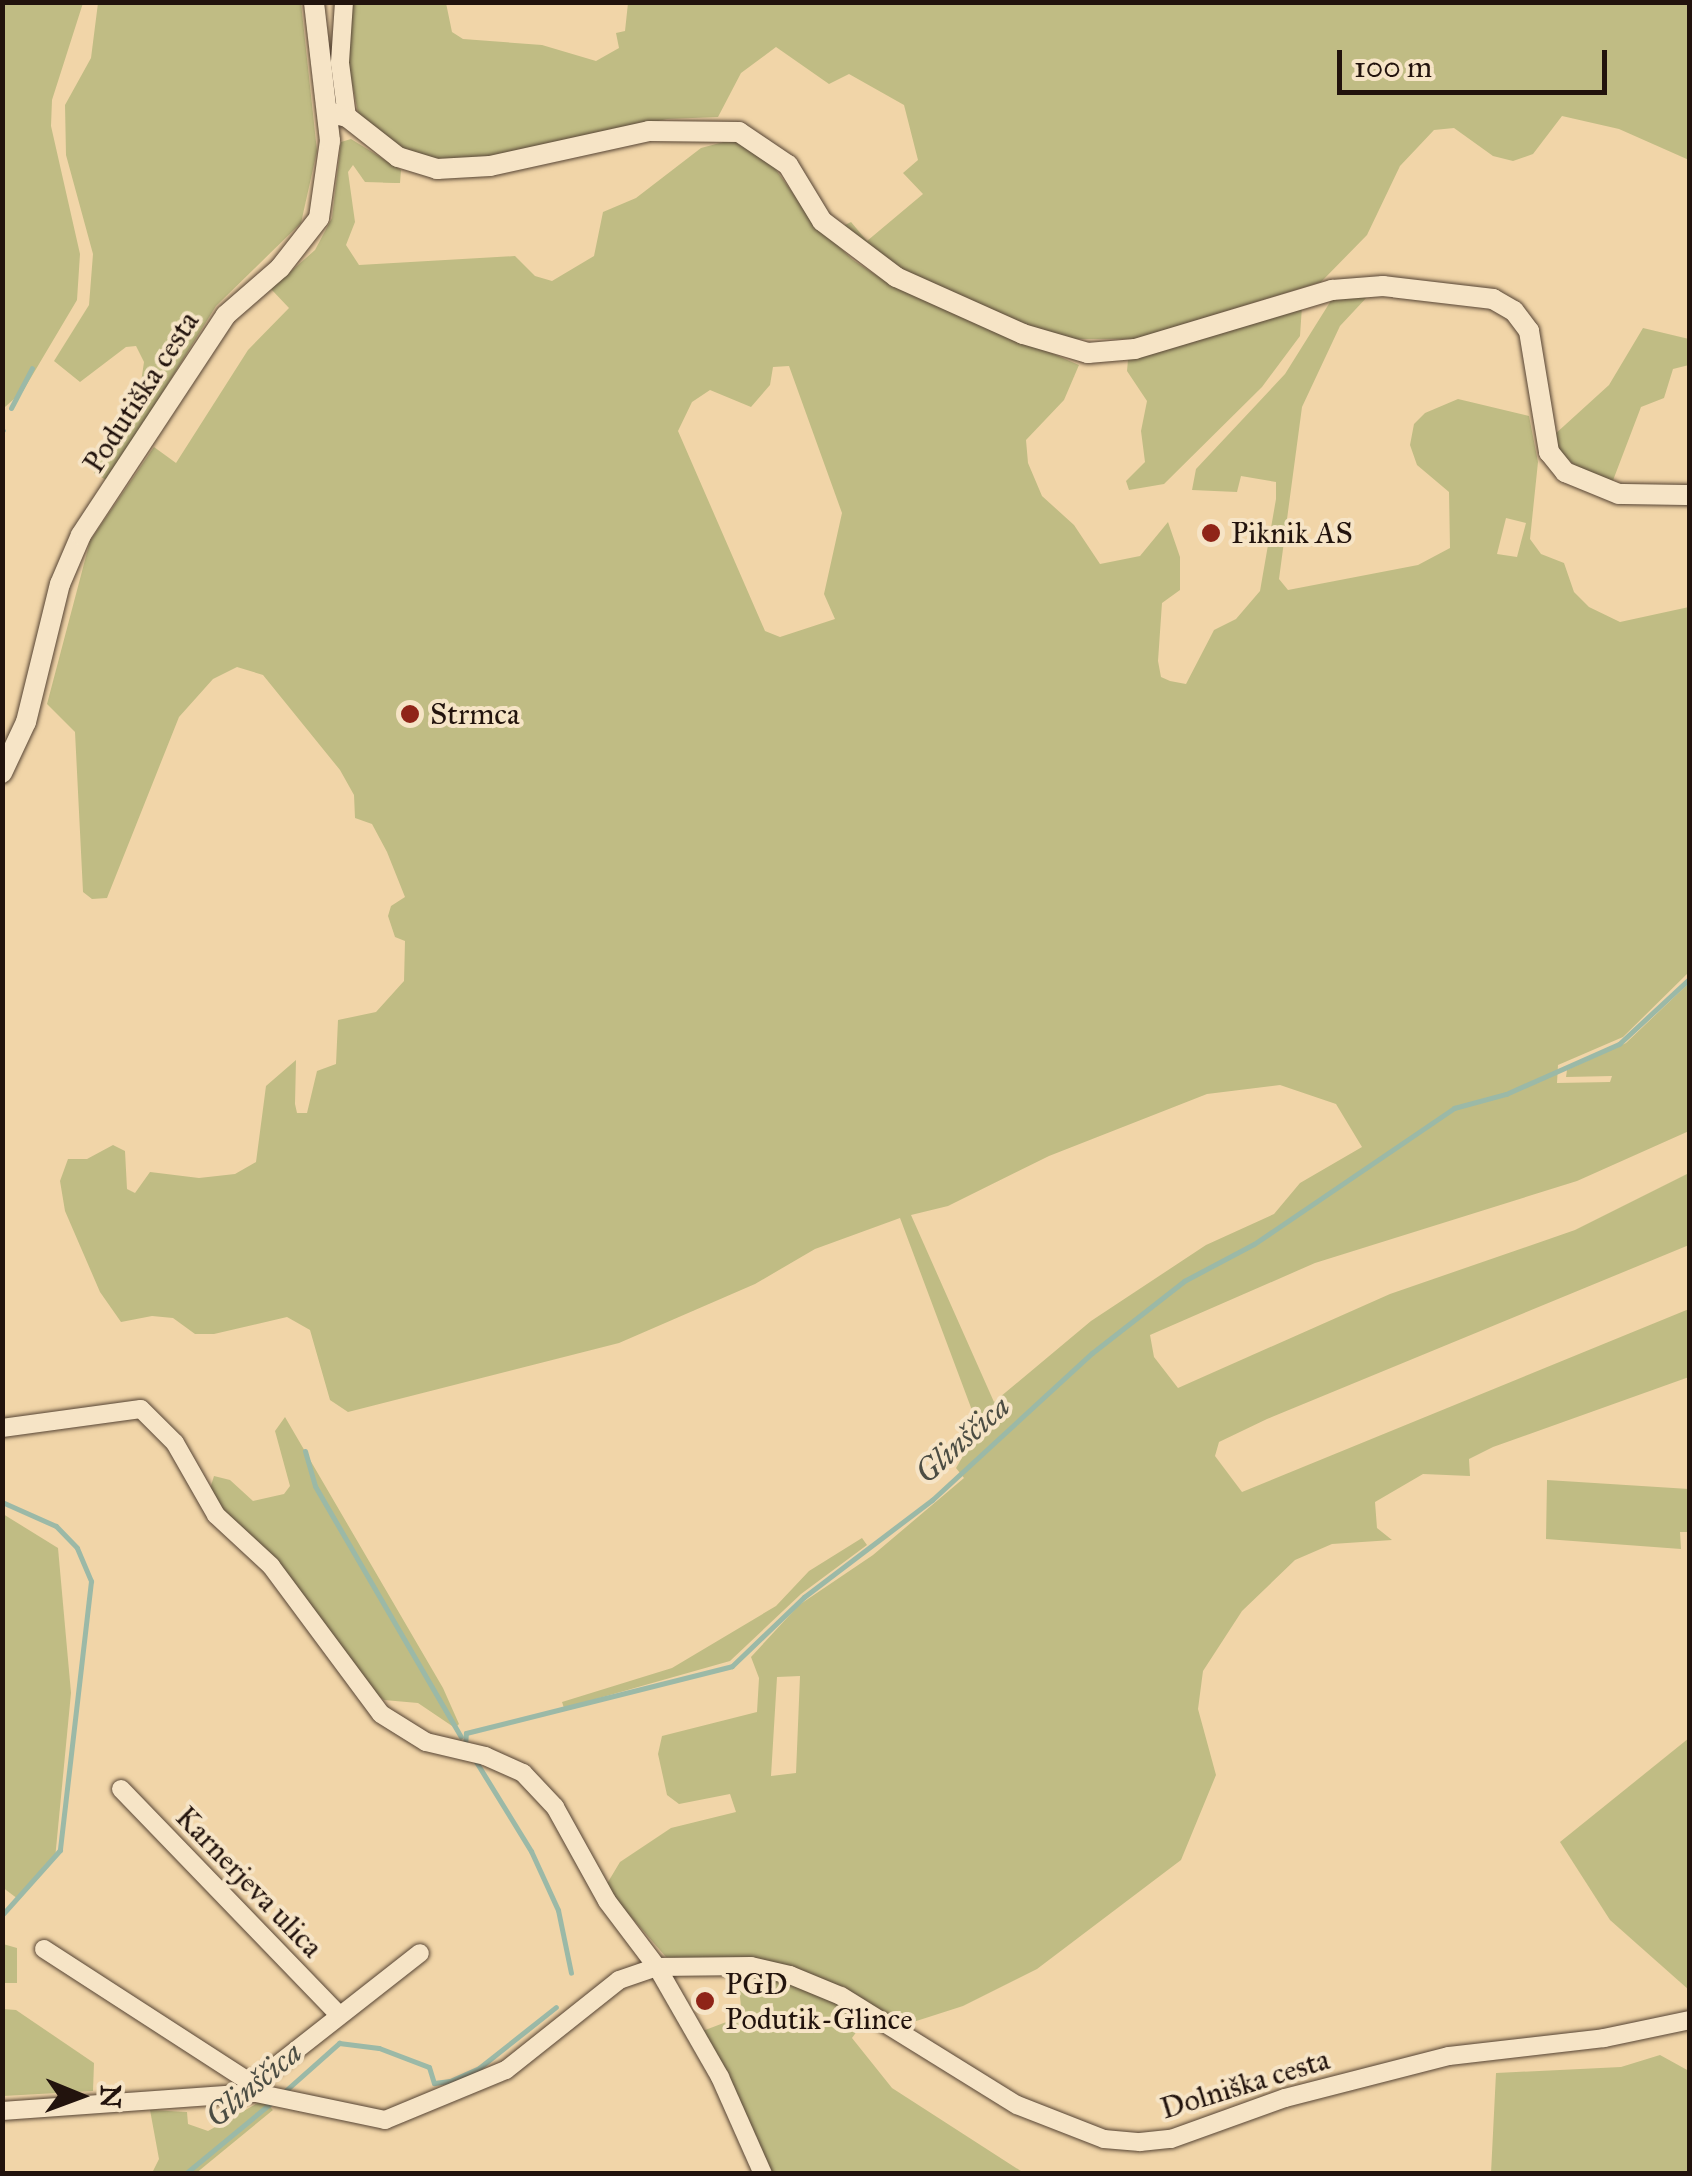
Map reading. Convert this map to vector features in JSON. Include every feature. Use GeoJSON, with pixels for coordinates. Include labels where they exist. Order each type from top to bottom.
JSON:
{"type":"FeatureCollection","features":[{"type":"Feature","properties":{"kind":"street","name":"Podutiška cesta"},"geometry":{"type":"LineString","coordinates":[[2,773],[26,722],[60,584],[81,535],[226,315],[289,258],[319,218],[337,115],[314,2]]}},
{"type":"Feature","properties":{"kind":"street"},"geometry":{"type":"LineString","coordinates":[[344,2],[337,115],[381,148],[437,169],[506,164],[650,131],[740,132],[788,165],[822,222],[896,277],[1023,334],[1088,353],[1135,348],[1332,290],[1383,286],[1493,298],[1514,311],[1529,331],[1540,417],[1549,452],[1566,472],[1620,494],[1690,495]]}},
{"type":"Feature","properties":{"kind":"street"},"geometry":{"type":"LineString","coordinates":[[2,1428],[142,1409],[175,1444],[216,1515],[281,1578],[381,1714],[453,1752],[485,1756],[522,1773],[555,1807],[632,1937],[657,1967],[720,2077],[763,2174]]}},
{"type":"Feature","properties":{"kind":"street","name":"Karnerjeva ulica"},"geometry":{"type":"LineString","coordinates":[[121,1789],[338,2014]]}},
{"type":"Feature","properties":{"kind":"street"},"geometry":{"type":"LineString","coordinates":[[619,1980],[632,1937]]}},
{"type":"Feature","properties":{"kind":"street"},"geometry":{"type":"LineString","coordinates":[[44,1949],[259,2090],[338,2014],[420,1954]]}},
{"type":"Feature","properties":{"kind":"street","name":"Dolniška cesta"},"geometry":{"type":"LineString","coordinates":[[2,2111],[259,2090],[369,2119],[415,2111],[506,2070],[619,1980],[657,1967],[750,1966],[790,1975],[841,1996],[1017,2105],[1104,2139],[1140,2142],[1171,2139],[1285,2098],[1449,2056],[1604,2038],[1690,2020]]}},
{"type":"Feature","properties":{"kind":"shaded area"},"geometry":{"type":"Polygon","coordinates":[[[2,3],[83,3],[52,100],[51,126],[80,254],[77,300],[23,391],[5,407],[2,3]]]}},
{"type":"Feature","properties":{"kind":"shaded area"},"geometry":{"type":"Polygon","coordinates":[[[98,3],[301,3],[317,151],[301,223],[216,306],[108,481],[94,473],[140,389],[144,362],[136,346],[126,347],[80,382],[54,361],[89,305],[93,254],[66,155],[65,105],[91,58],[98,3]]]}},
{"type":"Feature","properties":{"kind":"shaded area"},"geometry":{"type":"Polygon","coordinates":[[[347,3],[446,3],[452,32],[463,39],[542,45],[596,61],[619,48],[616,33],[625,31],[628,3],[1689,3],[1689,160],[1619,129],[1562,116],[1533,154],[1513,161],[1493,156],[1454,128],[1434,130],[1400,166],[1367,235],[1321,282],[1135,339],[1066,339],[965,301],[869,253],[843,226],[851,222],[867,241],[923,194],[903,173],[918,160],[904,105],[849,74],[829,84],[776,47],[741,73],[718,117],[667,119],[486,159],[442,160],[397,149],[359,117],[346,54],[347,3]]]}},
{"type":"Feature","properties":{"kind":"shaded area"},"geometry":{"type":"Polygon","coordinates":[[[351,139],[401,170],[400,183],[365,182],[353,165],[348,172],[355,222],[346,245],[359,265],[515,256],[535,276],[552,281],[594,256],[603,212],[636,198],[701,148],[735,139],[763,152],[816,225],[853,260],[885,281],[1079,365],[1064,400],[1026,440],[1028,463],[1042,496],[1074,525],[1100,564],[1140,556],[1168,522],[1180,557],[1180,590],[1162,603],[1158,661],[1161,677],[1170,681],[1186,684],[1214,630],[1236,619],[1260,591],[1276,499],[1276,482],[1241,476],[1237,492],[1192,490],[1196,469],[1285,374],[1332,299],[1368,296],[1340,326],[1302,407],[1279,579],[1288,590],[1418,565],[1450,548],[1449,492],[1417,465],[1410,445],[1414,424],[1425,413],[1458,399],[1529,416],[1538,462],[1530,539],[1541,554],[1564,563],[1574,592],[1589,607],[1620,622],[1689,607],[1689,972],[1623,1037],[1558,1065],[1557,1083],[1610,1082],[1612,1076],[1566,1077],[1567,1070],[1626,1043],[1689,983],[1689,1131],[1577,1181],[1315,1263],[1150,1335],[1154,1357],[1178,1388],[1390,1294],[1575,1230],[1689,1173],[1689,1245],[1267,1419],[1219,1442],[1215,1456],[1242,1492],[1689,1309],[1689,1377],[1493,1447],[1469,1459],[1470,1476],[1423,1474],[1375,1502],[1377,1528],[1392,1540],[1332,1544],[1295,1560],[1242,1611],[1203,1671],[1198,1709],[1216,1775],[1181,1860],[1037,1969],[963,2006],[907,2024],[827,1985],[666,1957],[605,1887],[620,1862],[671,1828],[736,1812],[730,1794],[679,1804],[667,1795],[658,1754],[662,1736],[757,1712],[759,1678],[751,1657],[799,1605],[873,1555],[964,1478],[956,1468],[979,1429],[900,1218],[815,1249],[755,1284],[619,1343],[348,1412],[330,1400],[310,1330],[287,1317],[214,1334],[195,1334],[173,1318],[152,1316],[121,1322],[100,1292],[65,1211],[60,1181],[68,1159],[87,1159],[113,1145],[125,1151],[127,1189],[135,1193],[150,1172],[199,1178],[235,1174],[256,1162],[266,1086],[296,1060],[295,1104],[297,1113],[307,1113],[317,1071],[336,1064],[338,1020],[376,1012],[404,981],[405,941],[395,937],[388,916],[391,906],[405,897],[387,852],[372,824],[355,818],[354,795],[340,770],[263,675],[237,667],[213,679],[179,717],[107,898],[92,899],[83,892],[75,732],[47,704],[90,541],[154,447],[176,463],[248,350],[289,308],[271,289],[315,250],[332,218],[341,142],[351,139]],[[789,366],[773,367],[770,385],[751,407],[710,390],[692,402],[678,431],[765,631],[780,637],[835,619],[824,594],[842,513],[789,366]],[[1506,518],[1497,554],[1517,557],[1526,523],[1506,518]],[[1280,1085],[1207,1094],[1049,1156],[948,1206],[911,1215],[994,1402],[1091,1321],[1206,1245],[1274,1214],[1300,1183],[1362,1147],[1336,1104],[1280,1085]],[[800,1676],[777,1677],[771,1776],[796,1773],[800,1676]]]}},
{"type":"Feature","properties":{"kind":"shaded area"},"geometry":{"type":"Polygon","coordinates":[[[1302,306],[1300,336],[1262,387],[1164,484],[1129,490],[1126,481],[1145,462],[1141,431],[1147,401],[1127,371],[1128,360],[1302,306]]]}},
{"type":"Feature","properties":{"kind":"shaded area"},"geometry":{"type":"Polygon","coordinates":[[[1643,328],[1689,339],[1689,365],[1673,369],[1664,398],[1641,407],[1612,483],[1578,468],[1557,450],[1554,435],[1609,385],[1643,328]]]}},
{"type":"Feature","properties":{"kind":"shaded area"},"geometry":{"type":"Polygon","coordinates":[[[285,1417],[443,1688],[459,1724],[455,1728],[418,1703],[384,1700],[366,1687],[298,1588],[208,1495],[214,1476],[230,1480],[253,1501],[284,1494],[290,1486],[275,1431],[285,1417]]]}},
{"type":"Feature","properties":{"kind":"shaded area"},"geometry":{"type":"Polygon","coordinates":[[[1547,1480],[1689,1489],[1689,1532],[1680,1532],[1681,1549],[1546,1539],[1547,1480]]]}},
{"type":"Feature","properties":{"kind":"shaded area"},"geometry":{"type":"Polygon","coordinates":[[[3,1514],[58,1548],[71,1693],[55,1859],[18,1899],[2,1887],[3,1514]]]}},
{"type":"Feature","properties":{"kind":"shaded area"},"geometry":{"type":"Polygon","coordinates":[[[862,1538],[867,1545],[801,1594],[730,1661],[564,1708],[562,1702],[672,1668],[776,1606],[809,1571],[862,1538]]]}},
{"type":"Feature","properties":{"kind":"shaded area"},"geometry":{"type":"Polygon","coordinates":[[[1689,1738],[1689,1990],[1610,1920],[1560,1842],[1689,1738]]]}},
{"type":"Feature","properties":{"kind":"shaded area"},"geometry":{"type":"Polygon","coordinates":[[[3,1944],[17,1948],[17,1983],[3,1983],[3,1944]]]}},
{"type":"Feature","properties":{"kind":"shaded area"},"geometry":{"type":"Polygon","coordinates":[[[749,1972],[816,1991],[865,2020],[852,2038],[892,2088],[1024,2173],[769,2173],[700,2032],[742,2016],[739,1987],[749,1985],[749,1972]]]}},
{"type":"Feature","properties":{"kind":"shaded area"},"geometry":{"type":"Polygon","coordinates":[[[3,2009],[16,2010],[94,2063],[93,2091],[3,2096],[3,2009]]]}},
{"type":"Feature","properties":{"kind":"shaded area"},"geometry":{"type":"Polygon","coordinates":[[[1660,2055],[1689,2071],[1689,2173],[1491,2173],[1496,2073],[1621,2067],[1660,2055]]]}},
{"type":"Feature","properties":{"kind":"shaded area"},"geometry":{"type":"Polygon","coordinates":[[[263,2100],[273,2110],[195,2174],[152,2173],[159,2159],[150,2110],[187,2112],[188,2124],[208,2131],[263,2100]]]}},
{"type":"Feature","properties":{"kind":"waterway"},"geometry":{"type":"LineString","coordinates":[[11,408],[32,368]]}},
{"type":"Feature","properties":{"kind":"waterway","name":"Glinščica"},"geometry":{"type":"LineString","coordinates":[[465,1746],[466,1733],[732,1666],[804,1597],[932,1500],[1092,1353],[1184,1281],[1254,1244],[1454,1108],[1506,1094],[1619,1044],[1690,978]]}},
{"type":"Feature","properties":{"kind":"waterway"},"geometry":{"type":"LineString","coordinates":[[305,1451],[315,1486],[461,1737]]}},
{"type":"Feature","properties":{"kind":"waterway"},"geometry":{"type":"LineString","coordinates":[[2,1502],[56,1526],[77,1548],[91,1581],[60,1850],[2,1915]]}},
{"type":"Feature","properties":{"kind":"waterway","name":"Glinščica"},"geometry":{"type":"LineString","coordinates":[[475,1760],[531,1851],[558,1910],[571,1973]]}},
{"type":"Feature","properties":{"kind":"waterway","name":"Glinščica"},"geometry":{"type":"LineString","coordinates":[[284,2092],[339,2043],[379,2048],[429,2067],[434,2083],[450,2081],[479,2068],[556,2007]]}},
{"type":"Feature","properties":{"kind":"waterway","name":"Glinščica"},"geometry":{"type":"LineString","coordinates":[[185,2174],[272,2102]]}},
{"type":"Feature","properties":{"kind":"place","name":"Piknik AS"},"geometry":{"type":"Point","coordinates":[1211,533]}},
{"type":"Feature","properties":{"kind":"place","name":"Strmca"},"geometry":{"type":"Point","coordinates":[410,714]}},
{"type":"Feature","properties":{"kind":"place","name":"PGD Podutik-Glince"},"geometry":{"type":"Point","coordinates":[705,2001]}}]}
